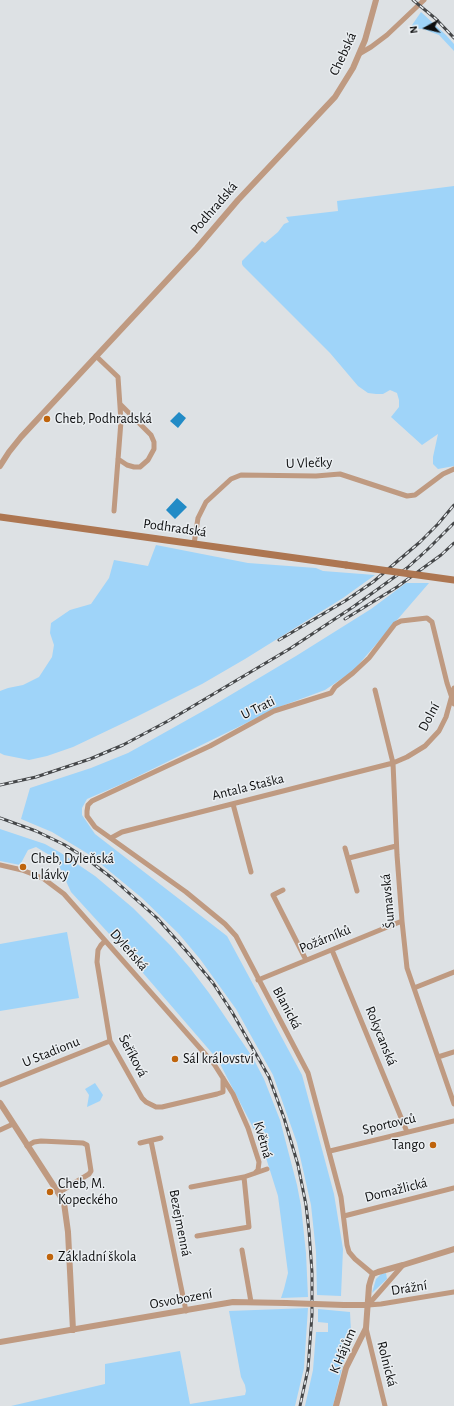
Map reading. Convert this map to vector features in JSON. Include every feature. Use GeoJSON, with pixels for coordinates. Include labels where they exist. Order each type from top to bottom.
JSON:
{"type":"FeatureCollection","features":[{"type":"Feature","properties":{"kind":"main road","name":"Podhradská"},"geometry":{"type":"LineString","coordinates":[[0,517],[454,580]]}},
{"type":"Feature","properties":{"kind":"street","name":"Chebská"},"geometry":{"type":"LineString","coordinates":[[321,113],[334,97],[353,68],[365,40],[376,0]]}},
{"type":"Feature","properties":{"kind":"street"},"geometry":{"type":"LineString","coordinates":[[359,54],[372,47],[388,35],[424,0]]}},
{"type":"Feature","properties":{"kind":"street","name":"Podhradská"},"geometry":{"type":"LineString","coordinates":[[0,466],[21,437],[196,248],[238,200],[321,113]]}},
{"type":"Feature","properties":{"kind":"street"},"geometry":{"type":"LineString","coordinates":[[96,356],[118,377],[121,421],[114,511]]}},
{"type":"Feature","properties":{"kind":"street"},"geometry":{"type":"LineString","coordinates":[[118,459],[126,465],[140,467],[148,460],[154,449],[154,442],[151,435],[120,404]]}},
{"type":"Feature","properties":{"kind":"street","name":"U Vlečky"},"geometry":{"type":"LineString","coordinates":[[194,544],[198,518],[204,506],[231,479],[241,476],[316,476],[340,474],[408,496],[415,495],[443,474],[454,469]]}},
{"type":"Feature","properties":{"kind":"street","name":"Dolní"},"geometry":{"type":"LineString","coordinates":[[392,763],[416,752],[433,739],[446,717],[452,698],[432,622],[427,618]]}},
{"type":"Feature","properties":{"kind":"street","name":"U Trati"},"geometry":{"type":"LineString","coordinates":[[87,811],[88,805],[92,801],[210,746],[274,712],[331,693],[335,686],[353,673],[369,658],[395,624],[401,621],[427,618]]}},
{"type":"Feature","properties":{"kind":"street"},"geometry":{"type":"LineString","coordinates":[[454,688],[452,698],[454,704]]}},
{"type":"Feature","properties":{"kind":"street","name":"Šumavská"},"geometry":{"type":"LineString","coordinates":[[374,690],[392,763],[396,846],[407,968],[454,1104]]}},
{"type":"Feature","properties":{"kind":"street","name":"Antala Staška"},"geometry":{"type":"LineString","coordinates":[[111,838],[122,832],[392,763]]}},
{"type":"Feature","properties":{"kind":"street"},"geometry":{"type":"LineString","coordinates":[[233,804],[251,872]]}},
{"type":"Feature","properties":{"kind":"street","name":"Blanická"},"geometry":{"type":"LineString","coordinates":[[87,811],[87,816],[90,822],[186,892],[230,929],[236,936],[308,1073],[330,1151],[341,1197],[347,1246],[349,1252],[355,1259],[373,1274]]}},
{"type":"Feature","properties":{"kind":"street"},"geometry":{"type":"LineString","coordinates":[[349,858],[396,846]]}},
{"type":"Feature","properties":{"kind":"street"},"geometry":{"type":"LineString","coordinates":[[346,848],[357,891]]}},
{"type":"Feature","properties":{"kind":"street","name":"Dyleňská"},"geometry":{"type":"LineString","coordinates":[[0,865],[22,870],[44,879],[64,894],[214,1064],[223,1077]]}},
{"type":"Feature","properties":{"kind":"street"},"geometry":{"type":"LineString","coordinates":[[283,890],[273,895],[306,960]]}},
{"type":"Feature","properties":{"kind":"street","name":"Požárníků"},"geometry":{"type":"LineString","coordinates":[[258,980],[402,921]]}},
{"type":"Feature","properties":{"kind":"street","name":"Šeříková"},"geometry":{"type":"LineString","coordinates":[[105,941],[98,950],[97,962],[110,1041],[142,1098],[151,1105],[162,1107],[212,1096],[223,1092],[233,1094]]}},
{"type":"Feature","properties":{"kind":"street","name":"Rokycanská"},"geometry":{"type":"LineString","coordinates":[[332,950],[407,1132]]}},
{"type":"Feature","properties":{"kind":"street"},"geometry":{"type":"LineString","coordinates":[[414,988],[454,972]]}},
{"type":"Feature","properties":{"kind":"street","name":"U Stadionu"},"geometry":{"type":"LineString","coordinates":[[0,1085],[110,1041]]}},
{"type":"Feature","properties":{"kind":"street"},"geometry":{"type":"LineString","coordinates":[[438,1057],[454,1052]]}},
{"type":"Feature","properties":{"kind":"street"},"geometry":{"type":"LineString","coordinates":[[223,1077],[223,1092]]}},
{"type":"Feature","properties":{"kind":"street","name":"Květná"},"geometry":{"type":"LineString","coordinates":[[191,1187],[244,1177],[255,1173],[258,1170],[259,1162],[248,1128],[233,1094],[223,1077]]}},
{"type":"Feature","properties":{"kind":"street"},"geometry":{"type":"LineString","coordinates":[[0,1103],[61,1197],[65,1209],[68,1232],[73,1330]]}},
{"type":"Feature","properties":{"kind":"street","name":"Sportovců"},"geometry":{"type":"LineString","coordinates":[[330,1151],[454,1121]]}},
{"type":"Feature","properties":{"kind":"street"},"geometry":{"type":"LineString","coordinates":[[0,1130],[13,1124]]}},
{"type":"Feature","properties":{"kind":"street"},"geometry":{"type":"LineString","coordinates":[[140,1143],[161,1138]]}},
{"type":"Feature","properties":{"kind":"street"},"geometry":{"type":"LineString","coordinates":[[27,1146],[34,1142],[41,1141],[83,1143],[87,1145],[91,1171],[58,1193]]}},
{"type":"Feature","properties":{"kind":"street","name":"Bezejmenná"},"geometry":{"type":"LineString","coordinates":[[151,1141],[186,1311]]}},
{"type":"Feature","properties":{"kind":"street"},"geometry":{"type":"LineString","coordinates":[[255,1173],[267,1169]]}},
{"type":"Feature","properties":{"kind":"street"},"geometry":{"type":"LineString","coordinates":[[197,1236],[249,1227],[244,1177]]}},
{"type":"Feature","properties":{"kind":"street","name":"Domažlická"},"geometry":{"type":"LineString","coordinates":[[344,1216],[454,1188]]}},
{"type":"Feature","properties":{"kind":"street"},"geometry":{"type":"LineString","coordinates":[[373,1274],[454,1249]]}},
{"type":"Feature","properties":{"kind":"street"},"geometry":{"type":"LineString","coordinates":[[242,1250],[251,1302]]}},
{"type":"Feature","properties":{"kind":"street"},"geometry":{"type":"LineString","coordinates":[[368,1305],[403,1265]]}},
{"type":"Feature","properties":{"kind":"street","name":"K Hájům"},"geometry":{"type":"LineString","coordinates":[[336,1406],[346,1368],[366,1328],[370,1286],[373,1274]]}},
{"type":"Feature","properties":{"kind":"street","name":"Drážní"},"geometry":{"type":"LineString","coordinates":[[368,1305],[454,1292]]}},
{"type":"Feature","properties":{"kind":"street","name":"Osvobození"},"geometry":{"type":"LineString","coordinates":[[0,1342],[232,1302],[368,1305]]}},
{"type":"Feature","properties":{"kind":"street","name":"Rolnická"},"geometry":{"type":"LineString","coordinates":[[366,1328],[385,1406]]}},
{"type":"Feature","properties":{"kind":"shaded area"},"geometry":{"type":"Polygon","coordinates":[[[421,12],[454,44],[454,51],[439,35],[423,29],[410,28],[421,12]]]}},
{"type":"Feature","properties":{"kind":"shaded area"},"geometry":{"type":"Polygon","coordinates":[[[454,186],[454,466],[438,469],[433,464],[433,457],[438,434],[422,445],[391,417],[399,407],[397,393],[390,390],[383,394],[368,393],[358,386],[330,353],[243,266],[242,261],[262,241],[265,243],[278,232],[284,224],[289,222],[286,217],[338,211],[337,201],[454,186]]]}},
{"type":"Feature","properties":{"kind":"shaded area"},"geometry":{"type":"Polygon","coordinates":[[[179,412],[186,418],[178,428],[170,421],[179,412]]]}},
{"type":"Feature","properties":{"kind":"shaded area"},"geometry":{"type":"Polygon","coordinates":[[[177,498],[187,507],[175,519],[166,510],[177,498]]]}},
{"type":"Feature","properties":{"kind":"shaded area"},"geometry":{"type":"Polygon","coordinates":[[[156,545],[248,563],[316,568],[323,571],[375,575],[343,598],[202,684],[73,747],[47,756],[29,760],[0,753],[0,691],[23,685],[39,677],[52,657],[54,645],[50,633],[51,623],[70,610],[91,604],[109,578],[114,560],[148,566],[156,545]]]}},
{"type":"Feature","properties":{"kind":"shaded area"},"geometry":{"type":"Polygon","coordinates":[[[406,583],[429,583],[353,671],[325,690],[279,707],[124,783],[87,799],[82,808],[82,815],[95,834],[227,936],[302,1075],[334,1194],[343,1249],[341,1296],[317,1295],[316,1252],[311,1205],[297,1143],[273,1075],[236,1009],[200,959],[179,934],[142,898],[90,855],[52,832],[21,819],[30,788],[91,768],[128,753],[212,706],[296,656],[371,609],[406,583]]]}},
{"type":"Feature","properties":{"kind":"shaded area"},"geometry":{"type":"Polygon","coordinates":[[[0,829],[45,844],[61,853],[95,876],[133,908],[171,946],[190,968],[209,993],[253,1058],[264,1079],[280,1120],[297,1185],[301,1206],[306,1253],[308,1297],[281,1298],[288,1273],[278,1196],[262,1145],[218,1060],[112,937],[71,892],[56,859],[36,847],[28,850],[20,865],[0,861],[0,829]]]}},
{"type":"Feature","properties":{"kind":"shaded area"},"geometry":{"type":"Polygon","coordinates":[[[67,932],[79,998],[0,1011],[0,944],[67,932]]]}},
{"type":"Feature","properties":{"kind":"shaded area"},"geometry":{"type":"Polygon","coordinates":[[[95,1083],[103,1095],[100,1101],[87,1107],[89,1095],[85,1089],[95,1083]]]}},
{"type":"Feature","properties":{"kind":"shaded area"},"geometry":{"type":"Polygon","coordinates":[[[386,1273],[387,1279],[372,1293],[376,1279],[381,1274],[386,1273]]]}},
{"type":"Feature","properties":{"kind":"shaded area"},"geometry":{"type":"Polygon","coordinates":[[[308,1308],[304,1368],[295,1406],[11,1406],[105,1384],[105,1364],[180,1351],[190,1404],[245,1395],[245,1385],[241,1377],[229,1311],[308,1308]]]}},
{"type":"Feature","properties":{"kind":"shaded area"},"geometry":{"type":"Polygon","coordinates":[[[318,1309],[350,1312],[351,1331],[333,1406],[305,1406],[313,1370],[316,1332],[328,1332],[328,1323],[318,1322],[318,1309]]]}},
{"type":"Feature","properties":{"kind":"railway"},"geometry":{"type":"LineString","coordinates":[[413,0],[436,19],[454,38]]}},
{"type":"Feature","properties":{"kind":"railway"},"geometry":{"type":"LineString","coordinates":[[279,640],[345,601],[373,582],[420,542],[454,505]]}},
{"type":"Feature","properties":{"kind":"railway"},"geometry":{"type":"LineString","coordinates":[[0,785],[36,777],[90,759],[123,745],[168,721],[291,648],[353,607],[407,568],[454,523]]}},
{"type":"Feature","properties":{"kind":"railway"},"geometry":{"type":"LineString","coordinates":[[345,619],[397,587],[441,555],[454,543]]}},
{"type":"Feature","properties":{"kind":"railway"},"geometry":{"type":"LineString","coordinates":[[0,818],[36,831],[65,845],[87,859],[112,878],[157,918],[213,983],[232,1012],[269,1077],[284,1118],[298,1165],[306,1205],[309,1231],[312,1272],[312,1315],[308,1369],[300,1406]]}},
{"type":"Feature","properties":{"kind":"place","name":"Cheb, Podhradská"},"geometry":{"type":"Point","coordinates":[47,419]}},
{"type":"Feature","properties":{"kind":"place","name":"Cheb, Dyleňská u lávky"},"geometry":{"type":"Point","coordinates":[23,867]}},
{"type":"Feature","properties":{"kind":"place","name":"Sál království"},"geometry":{"type":"Point","coordinates":[175,1059]}},
{"type":"Feature","properties":{"kind":"place","name":"Tango"},"geometry":{"type":"Point","coordinates":[433,1145]}},
{"type":"Feature","properties":{"kind":"place","name":"Cheb, M. Kopeckého"},"geometry":{"type":"Point","coordinates":[50,1192]}},
{"type":"Feature","properties":{"kind":"place","name":"Základní škola"},"geometry":{"type":"Point","coordinates":[50,1257]}}]}
